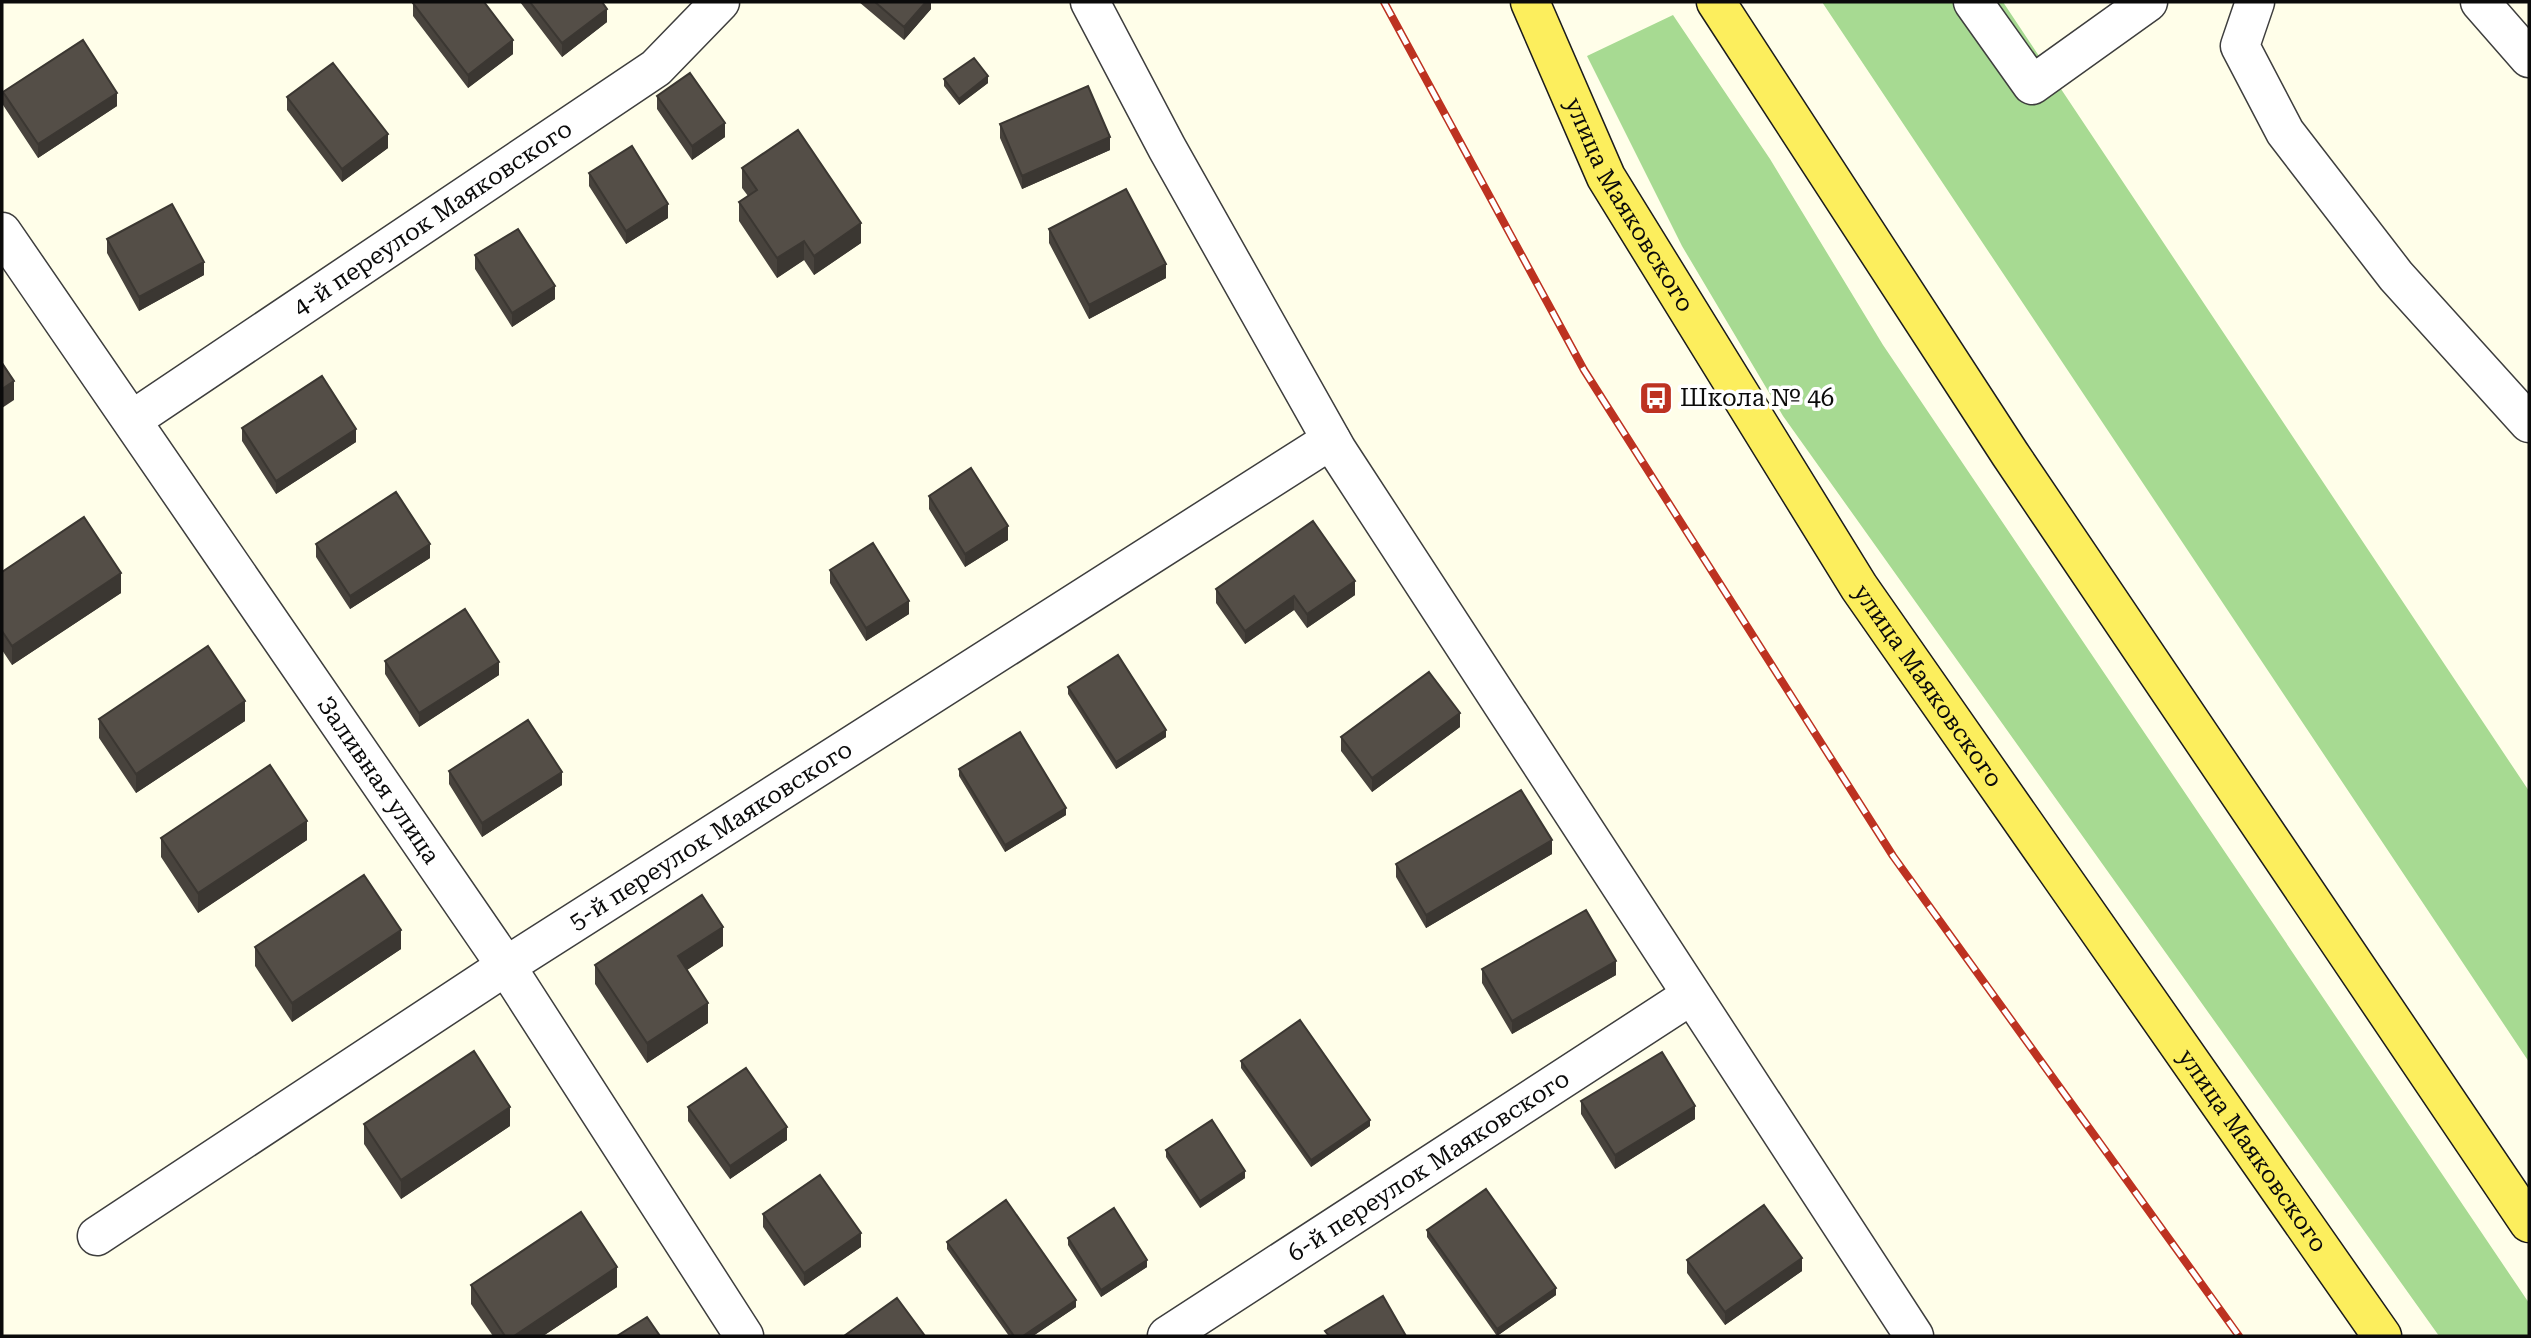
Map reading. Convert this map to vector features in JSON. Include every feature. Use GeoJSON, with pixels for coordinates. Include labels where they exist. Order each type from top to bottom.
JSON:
{"type":"FeatureCollection","features":[{"type":"Feature","properties":{"kind":"main road","name":"улица Маяковского"},"geometry":{"type":"LineString","coordinates":[[1530,2],[1606,177],[1859,587],[2382,1336]]}},
{"type":"Feature","properties":{"kind":"main road"},"geometry":{"type":"LineString","coordinates":[[1716,2],[2010,454],[2529,1223]]}},
{"type":"Feature","properties":{"kind":"street","name":"4-й переулок Маяковского"},"geometry":{"type":"LineString","coordinates":[[132,419],[656,68],[720,2]]}},
{"type":"Feature","properties":{"kind":"street"},"geometry":{"type":"LineString","coordinates":[[1090,2],[1167,148],[1331,440],[1690,996],[1914,1336]]}},
{"type":"Feature","properties":{"kind":"street"},"geometry":{"type":"LineString","coordinates":[[1973,2],[2032,85],[2148,2]]}},
{"type":"Feature","properties":{"kind":"street"},"geometry":{"type":"LineString","coordinates":[[2255,2],[2240,46],[2285,132],[2396,276],[2529,424]]}},
{"type":"Feature","properties":{"kind":"street"},"geometry":{"type":"LineString","coordinates":[[2480,2],[2529,58]]}},
{"type":"Feature","properties":{"kind":"street","name":"Заливная улица"},"geometry":{"type":"LineString","coordinates":[[2,232],[506,966],[744,1336]]}},
{"type":"Feature","properties":{"kind":"street","name":"5-й переулок Маяковского"},"geometry":{"type":"LineString","coordinates":[[97,1236],[506,966],[1331,440]]}},
{"type":"Feature","properties":{"kind":"street","name":"6-й переулок Маяковского"},"geometry":{"type":"LineString","coordinates":[[1167,1336],[1690,996]]}},
{"type":"Feature","properties":{"kind":"green space"},"geometry":{"type":"Polygon","coordinates":[[[1822,2],[2003,2],[2529,791],[2529,1062],[1822,2]]]}},
{"type":"Feature","properties":{"kind":"green space"},"geometry":{"type":"Polygon","coordinates":[[[1673,15],[1770,159],[1883,345],[2529,1303],[2529,1336],[2439,1336],[1783,416],[1682,246],[1587,56],[1673,15]]]}},
{"type":"Feature","properties":{"kind":"building"},"geometry":{"type":"Polygon","coordinates":[[[414,2],[484,2],[513,40],[468,75],[414,2]]]}},
{"type":"Feature","properties":{"kind":"building"},"geometry":{"type":"Polygon","coordinates":[[[530,2],[602,2],[607,9],[562,43],[530,2]]]}},
{"type":"Feature","properties":{"kind":"building"},"geometry":{"type":"Polygon","coordinates":[[[875,2],[926,2],[904,27],[875,2]]]}},
{"type":"Feature","properties":{"kind":"building"},"geometry":{"type":"Polygon","coordinates":[[[83,40],[117,93],[38,144],[3,92],[83,40]]]}},
{"type":"Feature","properties":{"kind":"building"},"geometry":{"type":"Polygon","coordinates":[[[974,58],[988,76],[959,99],[944,79],[974,58]]]}},
{"type":"Feature","properties":{"kind":"building"},"geometry":{"type":"Polygon","coordinates":[[[333,63],[388,134],[342,169],[287,97],[333,63]]]}},
{"type":"Feature","properties":{"kind":"building"},"geometry":{"type":"Polygon","coordinates":[[[690,73],[725,123],[692,146],[657,96],[690,73]]]}},
{"type":"Feature","properties":{"kind":"building"},"geometry":{"type":"Polygon","coordinates":[[[1088,86],[1110,137],[1022,176],[1000,124],[1088,86]]]}},
{"type":"Feature","properties":{"kind":"building"},"geometry":{"type":"Polygon","coordinates":[[[798,130],[861,223],[814,256],[804,241],[777,258],[739,202],[757,190],[742,168],[798,130]]]}},
{"type":"Feature","properties":{"kind":"building"},"geometry":{"type":"Polygon","coordinates":[[[632,146],[668,204],[626,231],[589,173],[632,146]]]}},
{"type":"Feature","properties":{"kind":"building"},"geometry":{"type":"Polygon","coordinates":[[[1126,189],[1166,264],[1089,305],[1049,229],[1126,189]]]}},
{"type":"Feature","properties":{"kind":"building"},"geometry":{"type":"Polygon","coordinates":[[[172,204],[204,262],[139,297],[107,239],[172,204]]]}},
{"type":"Feature","properties":{"kind":"building"},"geometry":{"type":"Polygon","coordinates":[[[518,229],[555,286],[512,313],[475,255],[518,229]]]}},
{"type":"Feature","properties":{"kind":"building"},"geometry":{"type":"Polygon","coordinates":[[[2,363],[14,381],[2,389],[2,363]]]}},
{"type":"Feature","properties":{"kind":"building"},"geometry":{"type":"Polygon","coordinates":[[[322,376],[356,429],[276,481],[242,428],[322,376]]]}},
{"type":"Feature","properties":{"kind":"building"},"geometry":{"type":"Polygon","coordinates":[[[971,468],[1008,526],[965,554],[929,496],[971,468]]]}},
{"type":"Feature","properties":{"kind":"building"},"geometry":{"type":"Polygon","coordinates":[[[396,492],[430,544],[350,596],[316,544],[396,492]]]}},
{"type":"Feature","properties":{"kind":"building"},"geometry":{"type":"Polygon","coordinates":[[[84,517],[121,573],[12,646],[2,631],[2,572],[84,517]]]}},
{"type":"Feature","properties":{"kind":"building"},"geometry":{"type":"Polygon","coordinates":[[[1313,521],[1355,581],[1307,614],[1294,596],[1245,631],[1216,589],[1313,521]]]}},
{"type":"Feature","properties":{"kind":"building"},"geometry":{"type":"Polygon","coordinates":[[[873,543],[909,601],[866,628],[830,570],[873,543]]]}},
{"type":"Feature","properties":{"kind":"building"},"geometry":{"type":"Polygon","coordinates":[[[465,609],[499,662],[419,713],[385,661],[465,609]]]}},
{"type":"Feature","properties":{"kind":"building"},"geometry":{"type":"Polygon","coordinates":[[[208,646],[245,701],[136,774],[99,719],[208,646]]]}},
{"type":"Feature","properties":{"kind":"building"},"geometry":{"type":"Polygon","coordinates":[[[1118,655],[1166,730],[1116,762],[1068,687],[1118,655]]]}},
{"type":"Feature","properties":{"kind":"building"},"geometry":{"type":"Polygon","coordinates":[[[1429,672],[1460,713],[1372,778],[1341,737],[1429,672]]]}},
{"type":"Feature","properties":{"kind":"building"},"geometry":{"type":"Polygon","coordinates":[[[528,720],[562,772],[482,823],[449,771],[528,720]]]}},
{"type":"Feature","properties":{"kind":"building"},"geometry":{"type":"Polygon","coordinates":[[[1020,732],[1066,808],[1005,845],[959,769],[1020,732]]]}},
{"type":"Feature","properties":{"kind":"building"},"geometry":{"type":"Polygon","coordinates":[[[270,765],[307,821],[198,893],[161,838],[270,765]]]}},
{"type":"Feature","properties":{"kind":"building"},"geometry":{"type":"Polygon","coordinates":[[[1521,790],[1552,840],[1426,915],[1396,864],[1521,790]]]}},
{"type":"Feature","properties":{"kind":"building"},"geometry":{"type":"Polygon","coordinates":[[[364,875],[401,930],[292,1003],[255,947],[364,875]]]}},
{"type":"Feature","properties":{"kind":"building"},"geometry":{"type":"Polygon","coordinates":[[[702,895],[723,927],[678,956],[708,1003],[647,1043],[595,965],[702,895]]]}},
{"type":"Feature","properties":{"kind":"building"},"geometry":{"type":"Polygon","coordinates":[[[1586,910],[1616,961],[1512,1021],[1482,969],[1586,910]]]}},
{"type":"Feature","properties":{"kind":"building"},"geometry":{"type":"Polygon","coordinates":[[[1300,1020],[1370,1120],[1311,1160],[1241,1061],[1300,1020]]]}},
{"type":"Feature","properties":{"kind":"building"},"geometry":{"type":"Polygon","coordinates":[[[474,1051],[510,1107],[401,1180],[364,1124],[474,1051]]]}},
{"type":"Feature","properties":{"kind":"building"},"geometry":{"type":"Polygon","coordinates":[[[1662,1052],[1695,1106],[1615,1155],[1581,1101],[1662,1052]]]}},
{"type":"Feature","properties":{"kind":"building"},"geometry":{"type":"Polygon","coordinates":[[[746,1068],[787,1127],[730,1166],[688,1107],[746,1068]]]}},
{"type":"Feature","properties":{"kind":"building"},"geometry":{"type":"Polygon","coordinates":[[[1212,1120],[1245,1171],[1200,1201],[1166,1150],[1212,1120]]]}},
{"type":"Feature","properties":{"kind":"building"},"geometry":{"type":"Polygon","coordinates":[[[820,1175],[861,1233],[804,1273],[763,1214],[820,1175]]]}},
{"type":"Feature","properties":{"kind":"building"},"geometry":{"type":"Polygon","coordinates":[[[1486,1189],[1556,1288],[1497,1329],[1427,1230],[1486,1189]]]}},
{"type":"Feature","properties":{"kind":"building"},"geometry":{"type":"Polygon","coordinates":[[[1006,1200],[1076,1300],[1023,1336],[1014,1336],[947,1242],[1006,1200]]]}},
{"type":"Feature","properties":{"kind":"building"},"geometry":{"type":"Polygon","coordinates":[[[1764,1205],[1802,1258],[1725,1312],[1687,1260],[1764,1205]]]}},
{"type":"Feature","properties":{"kind":"building"},"geometry":{"type":"Polygon","coordinates":[[[1114,1208],[1147,1260],[1101,1290],[1068,1238],[1114,1208]]]}},
{"type":"Feature","properties":{"kind":"building"},"geometry":{"type":"Polygon","coordinates":[[[581,1212],[617,1267],[514,1336],[505,1336],[471,1285],[581,1212]]]}},
{"type":"Feature","properties":{"kind":"building"},"geometry":{"type":"Polygon","coordinates":[[[1383,1296],[1406,1336],[1329,1336],[1325,1331],[1383,1296]]]}},
{"type":"Feature","properties":{"kind":"building"},"geometry":{"type":"Polygon","coordinates":[[[897,1298],[925,1336],[844,1336],[897,1298]]]}},
{"type":"Feature","properties":{"kind":"building"},"geometry":{"type":"Polygon","coordinates":[[[647,1317],[660,1336],[617,1336],[647,1317]]]}},
{"type":"Feature","properties":{"kind":"railway"},"geometry":{"type":"LineString","coordinates":[[1384,2],[1584,370],[1893,856],[2239,1336]]}},
{"type":"Feature","properties":{"kind":"place","name":"Школа № 46"},"geometry":{"type":"Point","coordinates":[1656,398]}}]}
